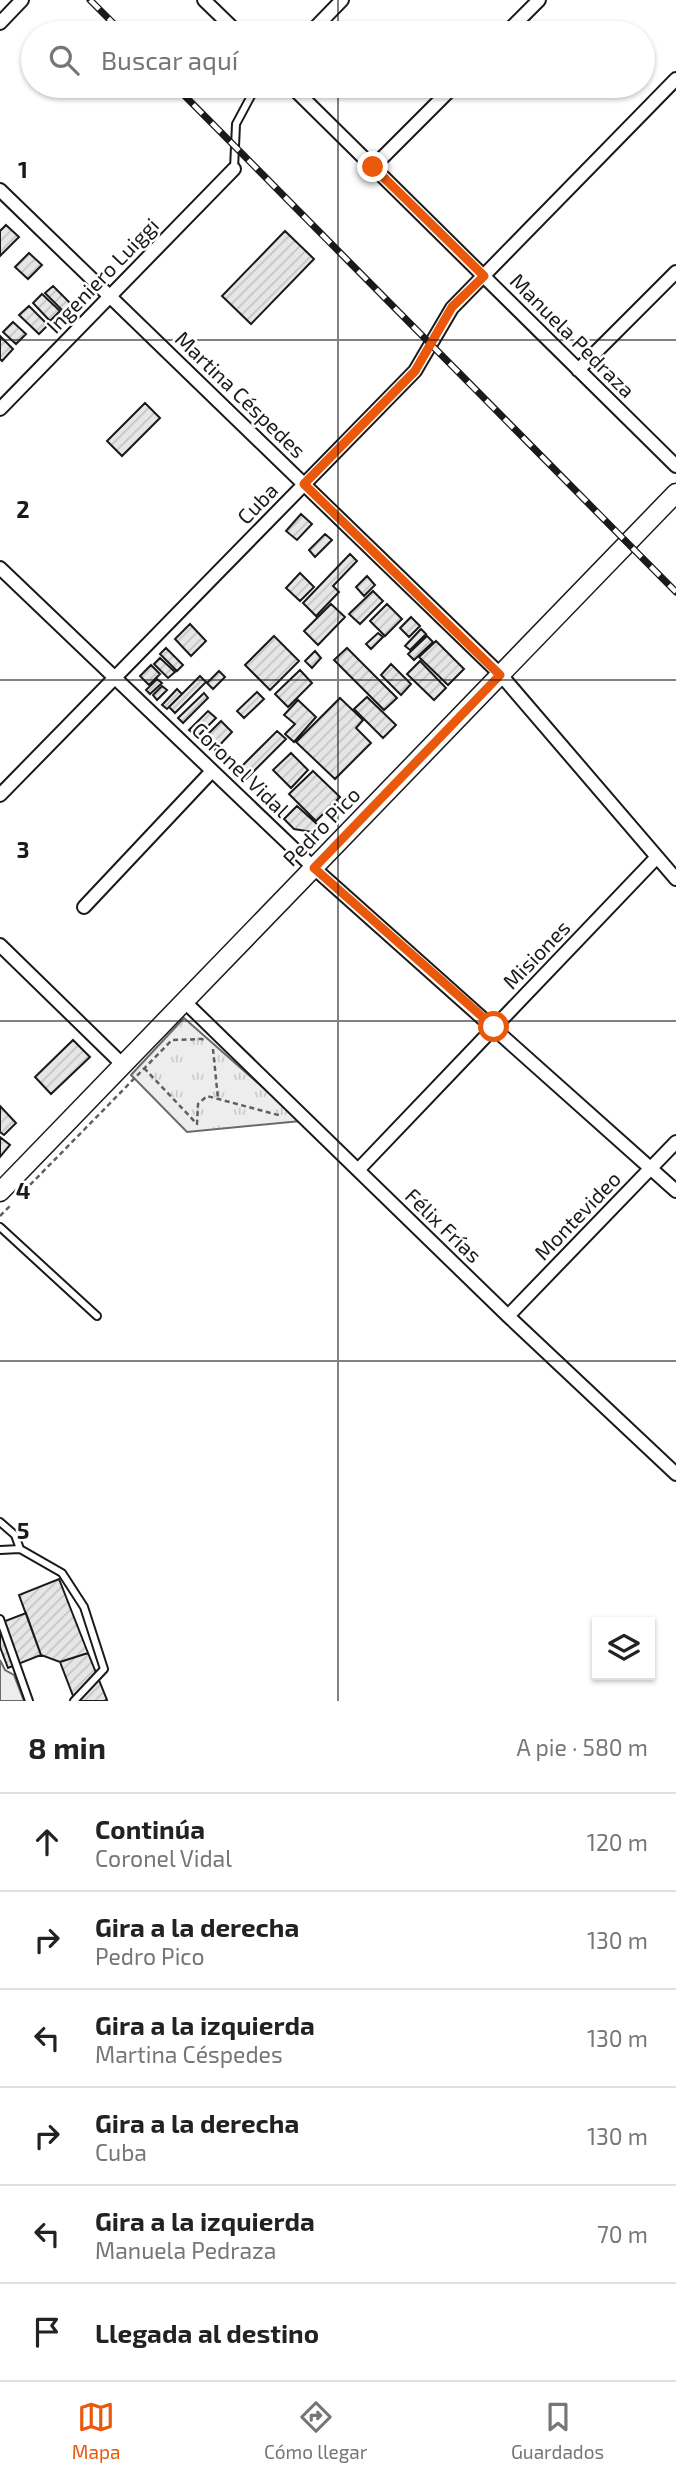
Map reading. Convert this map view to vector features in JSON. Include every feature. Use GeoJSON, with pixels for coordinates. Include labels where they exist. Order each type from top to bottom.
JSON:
{"type":"FeatureCollection","features":[{"type":"Feature","properties":{"kind":"street"},"geometry":{"type":"LineString","coordinates":[[0,23],[22,0]]}},
{"type":"Feature","properties":{"kind":"street"},"geometry":{"type":"LineString","coordinates":[[204,0],[226,21]]}},
{"type":"Feature","properties":{"kind":"street"},"geometry":{"type":"LineString","coordinates":[[322,21],[342,0]]}},
{"type":"Feature","properties":{"kind":"street"},"geometry":{"type":"LineString","coordinates":[[518,21],[539,0]]}},
{"type":"Feature","properties":{"kind":"street","name":"Cuba"},"geometry":{"type":"LineString","coordinates":[[0,795],[415,371],[452,307],[676,79]]}},
{"type":"Feature","properties":{"kind":"street","name":"Manuela Pedraza"},"geometry":{"type":"LineString","coordinates":[[302,98],[676,466]]}},
{"type":"Feature","properties":{"kind":"street"},"geometry":{"type":"LineString","coordinates":[[373,167],[442,98]]}},
{"type":"Feature","properties":{"kind":"street","name":"Ingeniero Luiggi"},"geometry":{"type":"LineString","coordinates":[[0,409],[234,169]]}},
{"type":"Feature","properties":{"kind":"street","name":"Martina Céspedes"},"geometry":{"type":"LineString","coordinates":[[0,190],[500,675],[676,879]]}},
{"type":"Feature","properties":{"kind":"street"},"geometry":{"type":"LineString","coordinates":[[578,370],[676,272]]}},
{"type":"Feature","properties":{"kind":"street","name":"Pedro Pico"},"geometry":{"type":"LineString","coordinates":[[0,1192],[676,493]]}},
{"type":"Feature","properties":{"kind":"street","name":"Coronel Vidal"},"geometry":{"type":"LineString","coordinates":[[0,568],[314,868],[676,1191]]}},
{"type":"Feature","properties":{"kind":"street"},"geometry":{"type":"LineString","coordinates":[[84,906],[212,771]]}},
{"type":"Feature","properties":{"kind":"street","name":"Misiones"},"geometry":{"type":"LineString","coordinates":[[358,1170],[657,857]]}},
{"type":"Feature","properties":{"kind":"street"},"geometry":{"type":"LineString","coordinates":[[0,945],[123,1065]]}},
{"type":"Feature","properties":{"kind":"street","name":"Félix Frías"},"geometry":{"type":"LineString","coordinates":[[185,1002],[508,1316],[674,1466]]}},
{"type":"Feature","properties":{"kind":"street","name":"Montevideo"},"geometry":{"type":"LineString","coordinates":[[508,1316],[676,1142]]}},
{"type":"Feature","properties":{"kind":"lane"},"geometry":{"type":"LineString","coordinates":[[234,169],[236,124],[250,98]]}},
{"type":"Feature","properties":{"kind":"lane"},"geometry":{"type":"LineString","coordinates":[[0,1227],[97,1316]]}},
{"type":"Feature","properties":{"kind":"lane"},"geometry":{"type":"LineString","coordinates":[[0,1522],[16,1535],[20,1549]]}},
{"type":"Feature","properties":{"kind":"lane"},"geometry":{"type":"LineString","coordinates":[[0,1549],[20,1549],[62,1573],[84,1607],[104,1669],[74,1701]]}},
{"type":"Feature","properties":{"kind":"lane"},"geometry":{"type":"LineString","coordinates":[[0,1619],[29,1701]]}},
{"type":"Feature","properties":{"kind":"path"},"geometry":{"type":"LineString","coordinates":[[0,1216],[172,1040],[202,1039],[223,1059]]}},
{"type":"Feature","properties":{"kind":"path"},"geometry":{"type":"LineString","coordinates":[[213,1049],[218,1099]]}},
{"type":"Feature","properties":{"kind":"path"},"geometry":{"type":"LineString","coordinates":[[144,1068],[197,1124],[198,1104],[207,1096],[283,1116],[273,1106]]}},
{"type":"Feature","properties":{"kind":"shaded area"},"geometry":{"type":"Polygon","coordinates":[[[0,1660],[5,1670],[14,1675],[24,1701],[0,1701],[0,1660]]]}},
{"type":"Feature","properties":{"kind":"green space"},"geometry":{"type":"Polygon","coordinates":[[[184,1018],[301,1121],[187,1132],[131,1075],[184,1018]]]}},
{"type":"Feature","properties":{"kind":"building"},"geometry":{"type":"Polygon","coordinates":[[[6,225],[19,237],[0,256],[0,231],[6,225]]]}},
{"type":"Feature","properties":{"kind":"building"},"geometry":{"type":"Polygon","coordinates":[[[285,231],[314,259],[251,324],[222,296],[285,231]]]}},
{"type":"Feature","properties":{"kind":"building"},"geometry":{"type":"Polygon","coordinates":[[[29,253],[42,265],[28,279],[15,267],[29,253]]]}},
{"type":"Feature","properties":{"kind":"building"},"geometry":{"type":"Polygon","coordinates":[[[53,286],[72,305],[64,312],[45,293],[53,286]]]}},
{"type":"Feature","properties":{"kind":"building"},"geometry":{"type":"Polygon","coordinates":[[[42,294],[60,311],[50,321],[33,303],[42,294]]]}},
{"type":"Feature","properties":{"kind":"building"},"geometry":{"type":"Polygon","coordinates":[[[29,306],[48,325],[39,334],[19,315],[29,306]]]}},
{"type":"Feature","properties":{"kind":"building"},"geometry":{"type":"Polygon","coordinates":[[[13,322],[26,334],[16,344],[3,332],[13,322]]]}},
{"type":"Feature","properties":{"kind":"building"},"geometry":{"type":"Polygon","coordinates":[[[0,336],[13,349],[2,361],[0,359],[0,336]]]}},
{"type":"Feature","properties":{"kind":"building"},"geometry":{"type":"Polygon","coordinates":[[[145,403],[160,418],[122,456],[107,441],[145,403]]]}},
{"type":"Feature","properties":{"kind":"building"},"geometry":{"type":"Polygon","coordinates":[[[301,514],[312,524],[297,540],[286,531],[301,514]]]}},
{"type":"Feature","properties":{"kind":"building"},"geometry":{"type":"Polygon","coordinates":[[[325,534],[332,540],[315,557],[309,550],[325,534]]]}},
{"type":"Feature","properties":{"kind":"building"},"geometry":{"type":"Polygon","coordinates":[[[350,554],[357,561],[333,586],[339,592],[316,616],[303,603],[350,554]]]}},
{"type":"Feature","properties":{"kind":"building"},"geometry":{"type":"Polygon","coordinates":[[[300,573],[314,587],[300,601],[286,588],[300,573]]]}},
{"type":"Feature","properties":{"kind":"building"},"geometry":{"type":"Polygon","coordinates":[[[367,576],[375,585],[364,596],[356,587],[367,576]]]}},
{"type":"Feature","properties":{"kind":"building"},"geometry":{"type":"Polygon","coordinates":[[[373,591],[383,601],[360,624],[349,614],[373,591]]]}},
{"type":"Feature","properties":{"kind":"building"},"geometry":{"type":"Polygon","coordinates":[[[331,604],[345,617],[318,645],[304,631],[331,604]]]}},
{"type":"Feature","properties":{"kind":"building"},"geometry":{"type":"Polygon","coordinates":[[[387,604],[402,619],[385,636],[370,621],[387,604]]]}},
{"type":"Feature","properties":{"kind":"building"},"geometry":{"type":"Polygon","coordinates":[[[411,617],[420,626],[409,637],[400,628],[411,617]]]}},
{"type":"Feature","properties":{"kind":"building"},"geometry":{"type":"Polygon","coordinates":[[[190,624],[206,641],[191,656],[175,639],[190,624]]]}},
{"type":"Feature","properties":{"kind":"building"},"geometry":{"type":"Polygon","coordinates":[[[421,629],[426,634],[410,650],[405,646],[421,629]]]}},
{"type":"Feature","properties":{"kind":"building"},"geometry":{"type":"Polygon","coordinates":[[[378,633],[383,637],[371,649],[366,644],[378,633]]]}},
{"type":"Feature","properties":{"kind":"building"},"geometry":{"type":"Polygon","coordinates":[[[274,636],[299,661],[270,690],[245,665],[274,636]]]}},
{"type":"Feature","properties":{"kind":"building"},"geometry":{"type":"Polygon","coordinates":[[[427,636],[433,642],[414,660],[408,654],[427,636]]]}},
{"type":"Feature","properties":{"kind":"building"},"geometry":{"type":"Polygon","coordinates":[[[436,641],[464,669],[448,685],[419,657],[436,641]]]}},
{"type":"Feature","properties":{"kind":"building"},"geometry":{"type":"Polygon","coordinates":[[[166,648],[183,665],[177,671],[160,654],[166,648]]]}},
{"type":"Feature","properties":{"kind":"building"},"geometry":{"type":"Polygon","coordinates":[[[347,648],[397,698],[384,710],[334,660],[347,648]]]}},
{"type":"Feature","properties":{"kind":"building"},"geometry":{"type":"Polygon","coordinates":[[[315,651],[321,658],[312,668],[305,661],[315,651]]]}},
{"type":"Feature","properties":{"kind":"building"},"geometry":{"type":"Polygon","coordinates":[[[160,658],[175,672],[168,678],[154,664],[160,658]]]}},
{"type":"Feature","properties":{"kind":"building"},"geometry":{"type":"Polygon","coordinates":[[[420,661],[446,688],[434,700],[407,674],[420,661]]]}},
{"type":"Feature","properties":{"kind":"building"},"geometry":{"type":"Polygon","coordinates":[[[391,664],[411,684],[401,695],[381,675],[391,664]]]}},
{"type":"Feature","properties":{"kind":"building"},"geometry":{"type":"Polygon","coordinates":[[[151,665],[160,674],[149,685],[140,676],[151,665]]]}},
{"type":"Feature","properties":{"kind":"building"},"geometry":{"type":"Polygon","coordinates":[[[300,670],[312,683],[288,707],[275,694],[300,670]]]}},
{"type":"Feature","properties":{"kind":"building"},"geometry":{"type":"Polygon","coordinates":[[[219,671],[225,677],[213,689],[207,683],[219,671]]]}},
{"type":"Feature","properties":{"kind":"building"},"geometry":{"type":"Polygon","coordinates":[[[200,676],[206,682],[175,713],[169,707],[200,676]]]}},
{"type":"Feature","properties":{"kind":"building"},"geometry":{"type":"Polygon","coordinates":[[[157,679],[162,683],[150,694],[146,690],[157,679]]]}},
{"type":"Feature","properties":{"kind":"building"},"geometry":{"type":"Polygon","coordinates":[[[162,686],[167,690],[157,700],[153,695],[162,686]]]}},
{"type":"Feature","properties":{"kind":"building"},"geometry":{"type":"Polygon","coordinates":[[[177,689],[182,694],[167,709],[162,705],[177,689]]]}},
{"type":"Feature","properties":{"kind":"building"},"geometry":{"type":"Polygon","coordinates":[[[257,692],[264,699],[244,718],[237,711],[257,692]]]}},
{"type":"Feature","properties":{"kind":"building"},"geometry":{"type":"Polygon","coordinates":[[[204,693],[208,698],[183,723],[178,718],[204,693]]]}},
{"type":"Feature","properties":{"kind":"building"},"geometry":{"type":"Polygon","coordinates":[[[367,697],[396,725],[383,738],[354,709],[367,697]]]}},
{"type":"Feature","properties":{"kind":"building"},"geometry":{"type":"Polygon","coordinates":[[[340,698],[363,720],[356,728],[371,743],[335,779],[296,742],[340,698]]]}},
{"type":"Feature","properties":{"kind":"building"},"geometry":{"type":"Polygon","coordinates":[[[298,700],[316,717],[294,742],[285,734],[295,724],[284,715],[298,700]]]}},
{"type":"Feature","properties":{"kind":"building"},"geometry":{"type":"Polygon","coordinates":[[[208,711],[216,718],[197,737],[189,730],[208,711]]]}},
{"type":"Feature","properties":{"kind":"building"},"geometry":{"type":"Polygon","coordinates":[[[221,721],[232,732],[215,750],[204,738],[221,721]]]}},
{"type":"Feature","properties":{"kind":"building"},"geometry":{"type":"Polygon","coordinates":[[[277,731],[286,739],[245,780],[236,772],[277,731]]]}},
{"type":"Feature","properties":{"kind":"building"},"geometry":{"type":"Polygon","coordinates":[[[291,753],[308,770],[291,788],[273,770],[291,753]]]}},
{"type":"Feature","properties":{"kind":"building"},"geometry":{"type":"Polygon","coordinates":[[[313,771],[340,797],[316,821],[289,794],[313,771]]]}},
{"type":"Feature","properties":{"kind":"building"},"geometry":{"type":"Polygon","coordinates":[[[297,806],[318,825],[312,832],[294,829],[284,819],[297,806]]]}},
{"type":"Feature","properties":{"kind":"building"},"geometry":{"type":"Polygon","coordinates":[[[73,1040],[90,1057],[51,1094],[35,1077],[73,1040]]]}},
{"type":"Feature","properties":{"kind":"building"},"geometry":{"type":"Polygon","coordinates":[[[0,1106],[16,1123],[4,1135],[0,1132],[0,1106]]]}},
{"type":"Feature","properties":{"kind":"building"},"geometry":{"type":"Polygon","coordinates":[[[0,1137],[10,1145],[0,1157],[0,1137]]]}},
{"type":"Feature","properties":{"kind":"building"},"geometry":{"type":"Polygon","coordinates":[[[59,1579],[88,1653],[60,1662],[41,1655],[19,1595],[59,1579]]]}},
{"type":"Feature","properties":{"kind":"building"},"geometry":{"type":"Polygon","coordinates":[[[26,1613],[41,1655],[8,1668],[0,1647],[0,1623],[26,1613]]]}},
{"type":"Feature","properties":{"kind":"building"},"geometry":{"type":"Polygon","coordinates":[[[88,1653],[107,1700],[75,1701],[60,1662],[88,1653]]]}},
{"type":"Feature","properties":{"kind":"railway"},"geometry":{"type":"LineString","coordinates":[[90,0],[111,21]]}},
{"type":"Feature","properties":{"kind":"railway"},"geometry":{"type":"LineString","coordinates":[[187,98],[676,592]]}},
{"type":"Feature","properties":{"kind":"route"},"geometry":{"type":"LineString","coordinates":[[373,167],[484,276],[452,307],[415,371],[304,484],[500,675],[314,868],[494,1027]]}}]}
